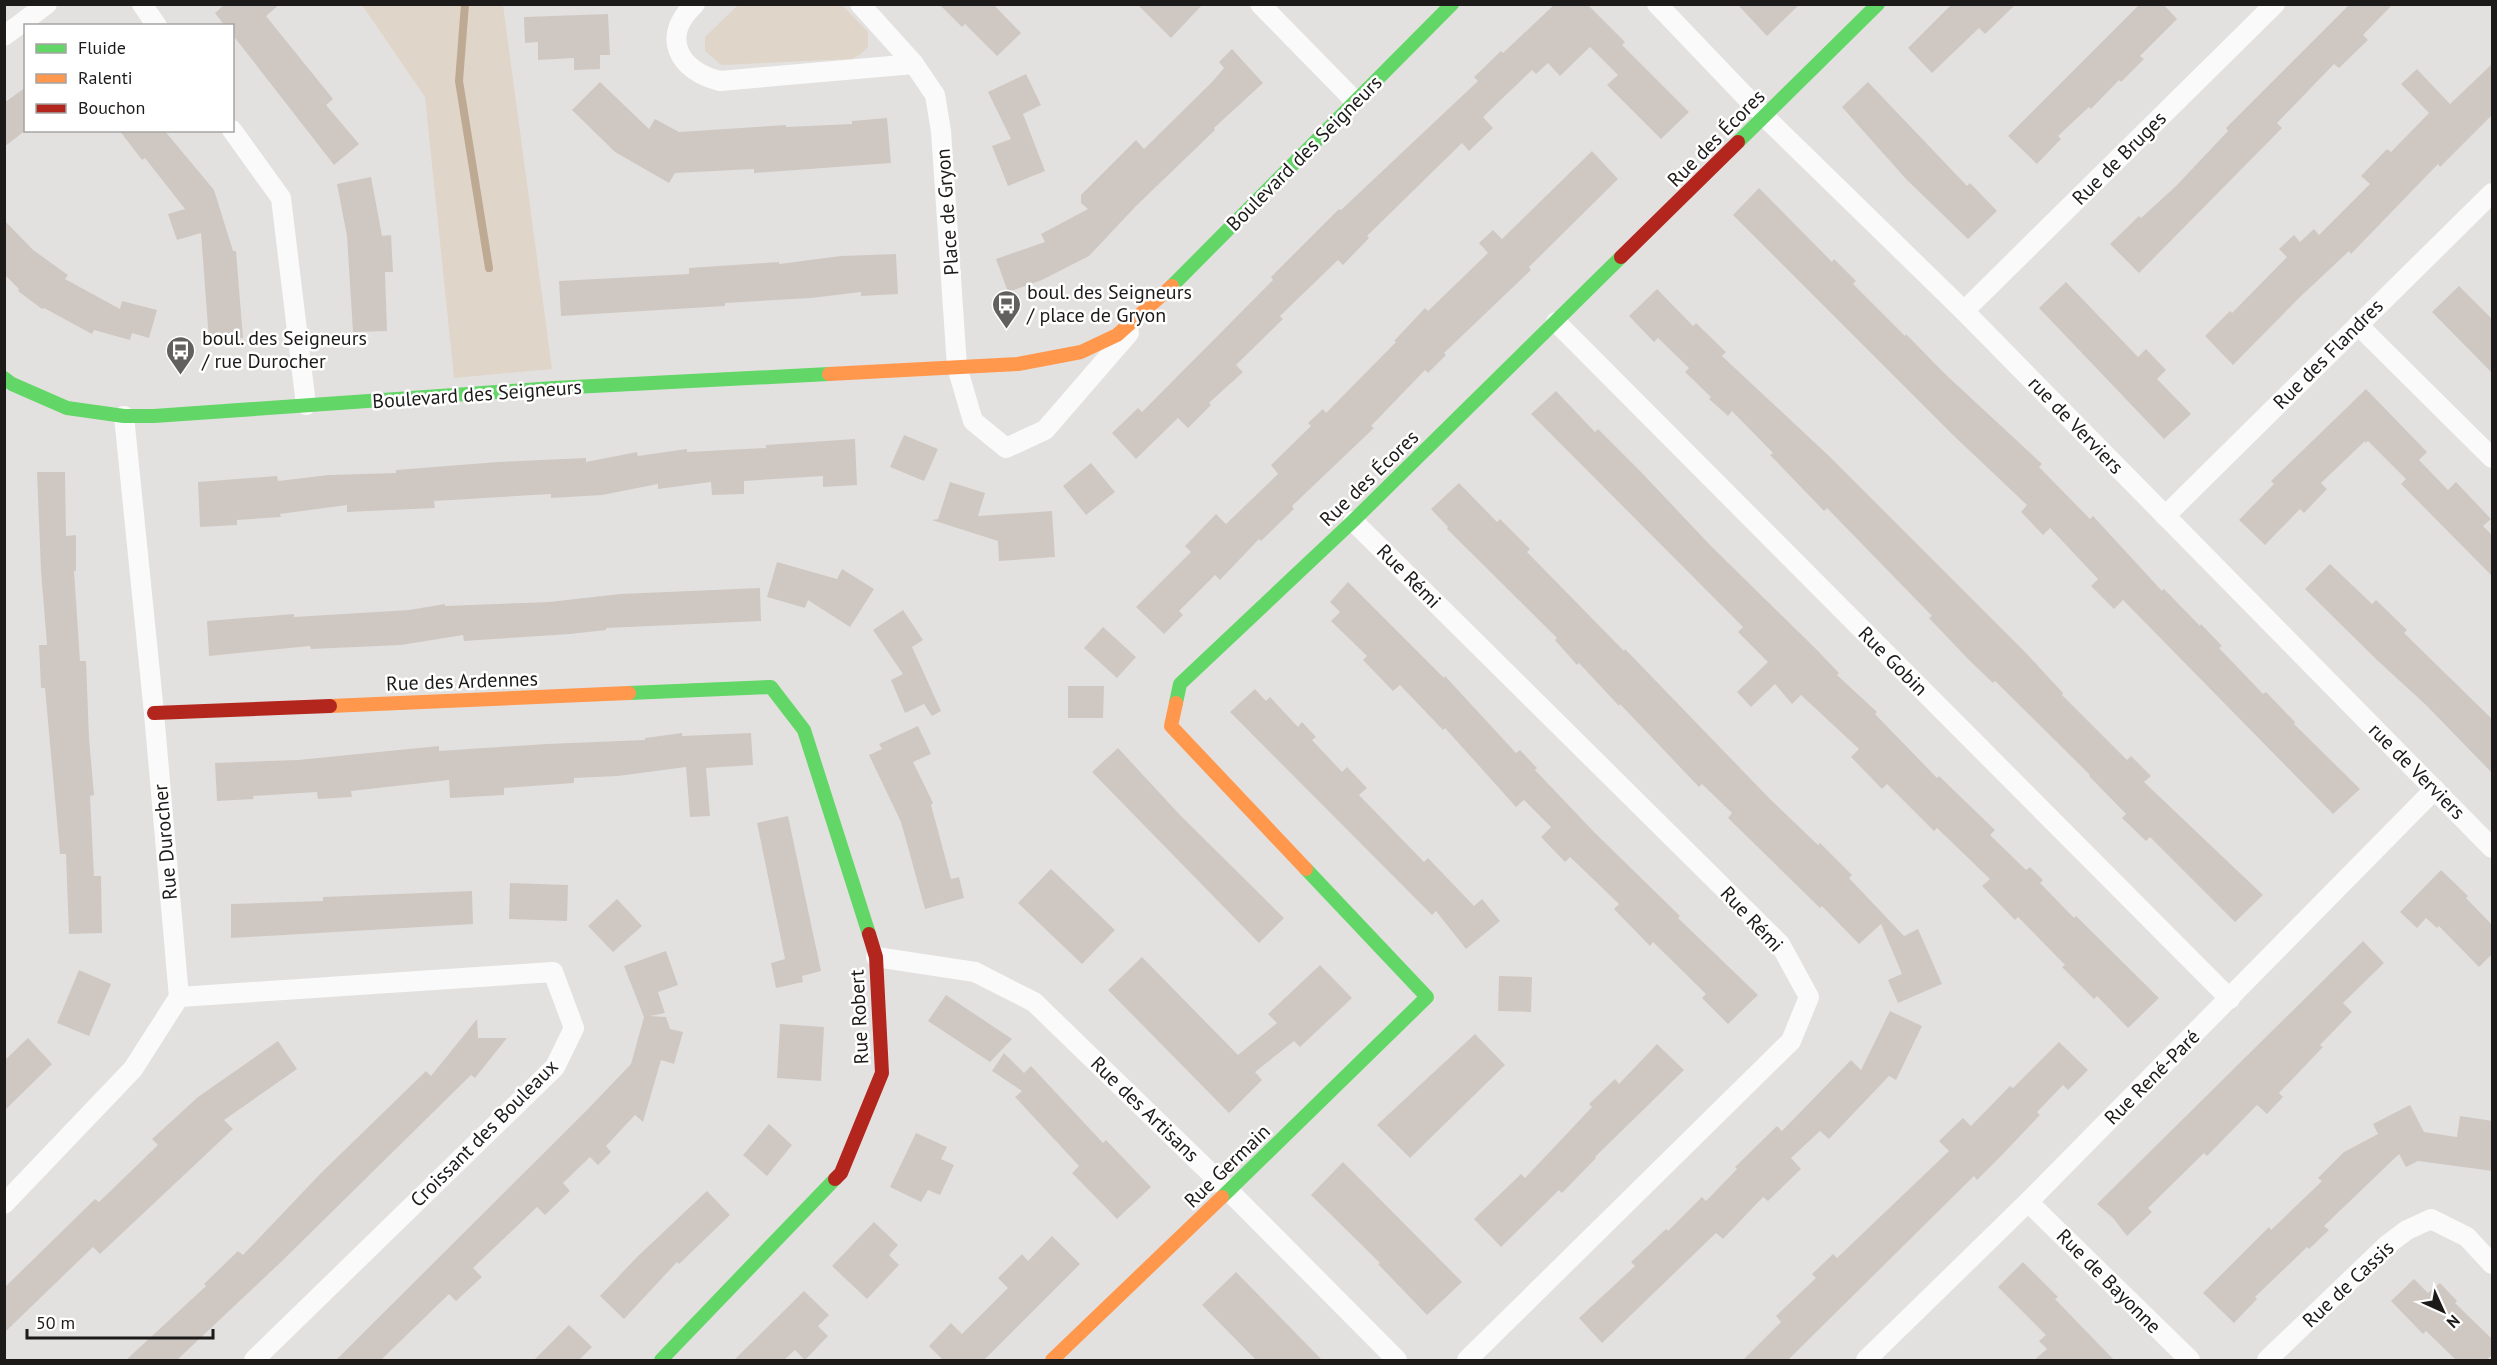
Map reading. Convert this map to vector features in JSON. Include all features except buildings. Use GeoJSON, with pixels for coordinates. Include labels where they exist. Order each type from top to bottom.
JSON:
{"type":"FeatureCollection","features":[{"type":"Feature","properties":{"kind":"street"},"geometry":{"type":"LineString","coordinates":[[4,36],[48,4]]}},
{"type":"Feature","properties":{"kind":"street"},"geometry":{"type":"LineString","coordinates":[[142,4],[157,24]]}},
{"type":"Feature","properties":{"kind":"street"},"geometry":{"type":"LineString","coordinates":[[694,4],[682,16],[676,44],[682,59],[702,77],[720,81],[914,64]]}},
{"type":"Feature","properties":{"kind":"street","name":"Place de Gryon"},"geometry":{"type":"LineString","coordinates":[[860,4],[914,64],[935,95],[941,131],[957,367]]}},
{"type":"Feature","properties":{"kind":"street"},"geometry":{"type":"LineString","coordinates":[[1260,4],[1355,101]]}},
{"type":"Feature","properties":{"kind":"street","name":"Boulevard des Seigneurs"},"geometry":{"type":"LineString","coordinates":[[957,367],[973,421],[1006,448],[1045,430],[1157,301],[1452,4]]}},
{"type":"Feature","properties":{"kind":"street","name":"rue de Verviers"},"geometry":{"type":"LineString","coordinates":[[1657,4],[1765,117],[1964,311],[2493,848]]}},
{"type":"Feature","properties":{"kind":"street","name":"Rue des Écores"},"geometry":{"type":"LineString","coordinates":[[1427,997],[1171,726],[1180,684],[1353,521],[1878,4]]}},
{"type":"Feature","properties":{"kind":"street","name":"Rue de Bruges"},"geometry":{"type":"LineString","coordinates":[[1964,311],[2275,4]]}},
{"type":"Feature","properties":{"kind":"street"},"geometry":{"type":"LineString","coordinates":[[233,132],[281,198],[306,405]]}},
{"type":"Feature","properties":{"kind":"street","name":"Rue des Flandres"},"geometry":{"type":"LineString","coordinates":[[2164,516],[2493,193]]}},
{"type":"Feature","properties":{"kind":"street","name":"Boulevard des Seigneurs"},"geometry":{"type":"LineString","coordinates":[[4,378],[12,384],[67,408],[124,416],[554,388],[1018,364],[1081,352],[1117,335],[1157,301]]}},
{"type":"Feature","properties":{"kind":"street","name":"Rue Gobin"},"geometry":{"type":"LineString","coordinates":[[1556,322],[2229,999]]}},
{"type":"Feature","properties":{"kind":"street"},"geometry":{"type":"LineString","coordinates":[[2358,325],[2493,458]]}},
{"type":"Feature","properties":{"kind":"street","name":"Rue Durocher"},"geometry":{"type":"LineString","coordinates":[[124,416],[154,713],[179,997]]}},
{"type":"Feature","properties":{"kind":"street","name":"Rue Rémi"},"geometry":{"type":"LineString","coordinates":[[1353,521],[1780,944],[1809,997],[1791,1041],[1467,1360]]}},
{"type":"Feature","properties":{"kind":"street","name":"Rue des Ardennes"},"geometry":{"type":"LineString","coordinates":[[154,713],[771,687]]}},
{"type":"Feature","properties":{"kind":"street","name":"Rue Robert"},"geometry":{"type":"LineString","coordinates":[[661,1360],[841,1173],[882,1073],[876,957],[804,730],[771,687]]}},
{"type":"Feature","properties":{"kind":"street","name":"Rue René-Paré"},"geometry":{"type":"LineString","coordinates":[[1866,1360],[2028,1202],[2435,789]]}},
{"type":"Feature","properties":{"kind":"street","name":"Rue des Artisans"},"geometry":{"type":"LineString","coordinates":[[876,957],[975,972],[1034,1002],[1229,1191],[1397,1360]]}},
{"type":"Feature","properties":{"kind":"street","name":"Croissant des Bouleaux"},"geometry":{"type":"LineString","coordinates":[[179,997],[553,972],[574,1028],[555,1067],[254,1360]]}},
{"type":"Feature","properties":{"kind":"street"},"geometry":{"type":"LineString","coordinates":[[8,1195],[134,1069],[179,997]]}},
{"type":"Feature","properties":{"kind":"street","name":"Rue Germain"},"geometry":{"type":"LineString","coordinates":[[1052,1360],[1427,997]]}},
{"type":"Feature","properties":{"kind":"street","name":"Rue de Bayonne"},"geometry":{"type":"LineString","coordinates":[[2028,1202],[2190,1360]]}},
{"type":"Feature","properties":{"kind":"street","name":"Rue de Cassis"},"geometry":{"type":"LineString","coordinates":[[2267,1360],[2386,1245],[2407,1230],[2431,1219],[2467,1237],[2493,1264]]}},
{"type":"Feature","properties":{"kind":"shaded area"},"geometry":{"type":"Polygon","coordinates":[[[739,4],[842,5],[868,32],[868,47],[852,59],[721,65],[705,51],[705,37],[739,4]]]}},
{"type":"Feature","properties":{"kind":"shaded area"},"geometry":{"type":"Polygon","coordinates":[[[362,5],[503,5],[552,369],[454,378],[425,97],[362,5]]]}},
{"type":"Feature","properties":{"kind":"waterway"},"geometry":{"type":"LineString","coordinates":[[465,4],[459,81],[489,268]]}},
{"type":"Feature","properties":{"kind":"traffic: fast"},"geometry":{"type":"LineString","coordinates":[[1172,286],[1452,4]]}},
{"type":"Feature","properties":{"kind":"traffic: fast"},"geometry":{"type":"LineString","coordinates":[[1738,142],[1878,4]]}},
{"type":"Feature","properties":{"kind":"traffic: fast"},"geometry":{"type":"LineString","coordinates":[[1176,703],[1180,684],[1353,521],[1621,257]]}},
{"type":"Feature","properties":{"kind":"traffic: fast"},"geometry":{"type":"LineString","coordinates":[[4,378],[12,384],[67,408],[124,416],[154,416],[554,388],[829,374]]}},
{"type":"Feature","properties":{"kind":"traffic: fast"},"geometry":{"type":"LineString","coordinates":[[629,693],[771,687],[804,730],[869,934]]}},
{"type":"Feature","properties":{"kind":"traffic: fast"},"geometry":{"type":"LineString","coordinates":[[1222,1197],[1427,997],[1306,869]]}},
{"type":"Feature","properties":{"kind":"traffic: fast"},"geometry":{"type":"LineString","coordinates":[[661,1360],[835,1179]]}},
{"type":"Feature","properties":{"kind":"traffic: slow"},"geometry":{"type":"LineString","coordinates":[[829,374],[1018,364],[1081,352],[1117,335],[1172,286]]}},
{"type":"Feature","properties":{"kind":"traffic: slow"},"geometry":{"type":"LineString","coordinates":[[330,706],[629,693]]}},
{"type":"Feature","properties":{"kind":"traffic: slow"},"geometry":{"type":"LineString","coordinates":[[1176,703],[1171,726],[1306,869]]}},
{"type":"Feature","properties":{"kind":"traffic: slow"},"geometry":{"type":"LineString","coordinates":[[1052,1360],[1222,1197]]}},
{"type":"Feature","properties":{"kind":"traffic: jam"},"geometry":{"type":"LineString","coordinates":[[1621,257],[1738,142]]}},
{"type":"Feature","properties":{"kind":"traffic: jam"},"geometry":{"type":"LineString","coordinates":[[154,713],[330,706]]}},
{"type":"Feature","properties":{"kind":"traffic: jam"},"geometry":{"type":"LineString","coordinates":[[835,1179],[841,1173],[882,1073],[876,957],[869,934]]}},
{"type":"Feature","properties":{"kind":"place","name":"boul. des Seigneurs / place de Gryon"},"geometry":{"type":"Point","coordinates":[1006,330]}},
{"type":"Feature","properties":{"kind":"place","name":"boul. des Seigneurs / rue Durocher"},"geometry":{"type":"Point","coordinates":[181,376]}}]}
